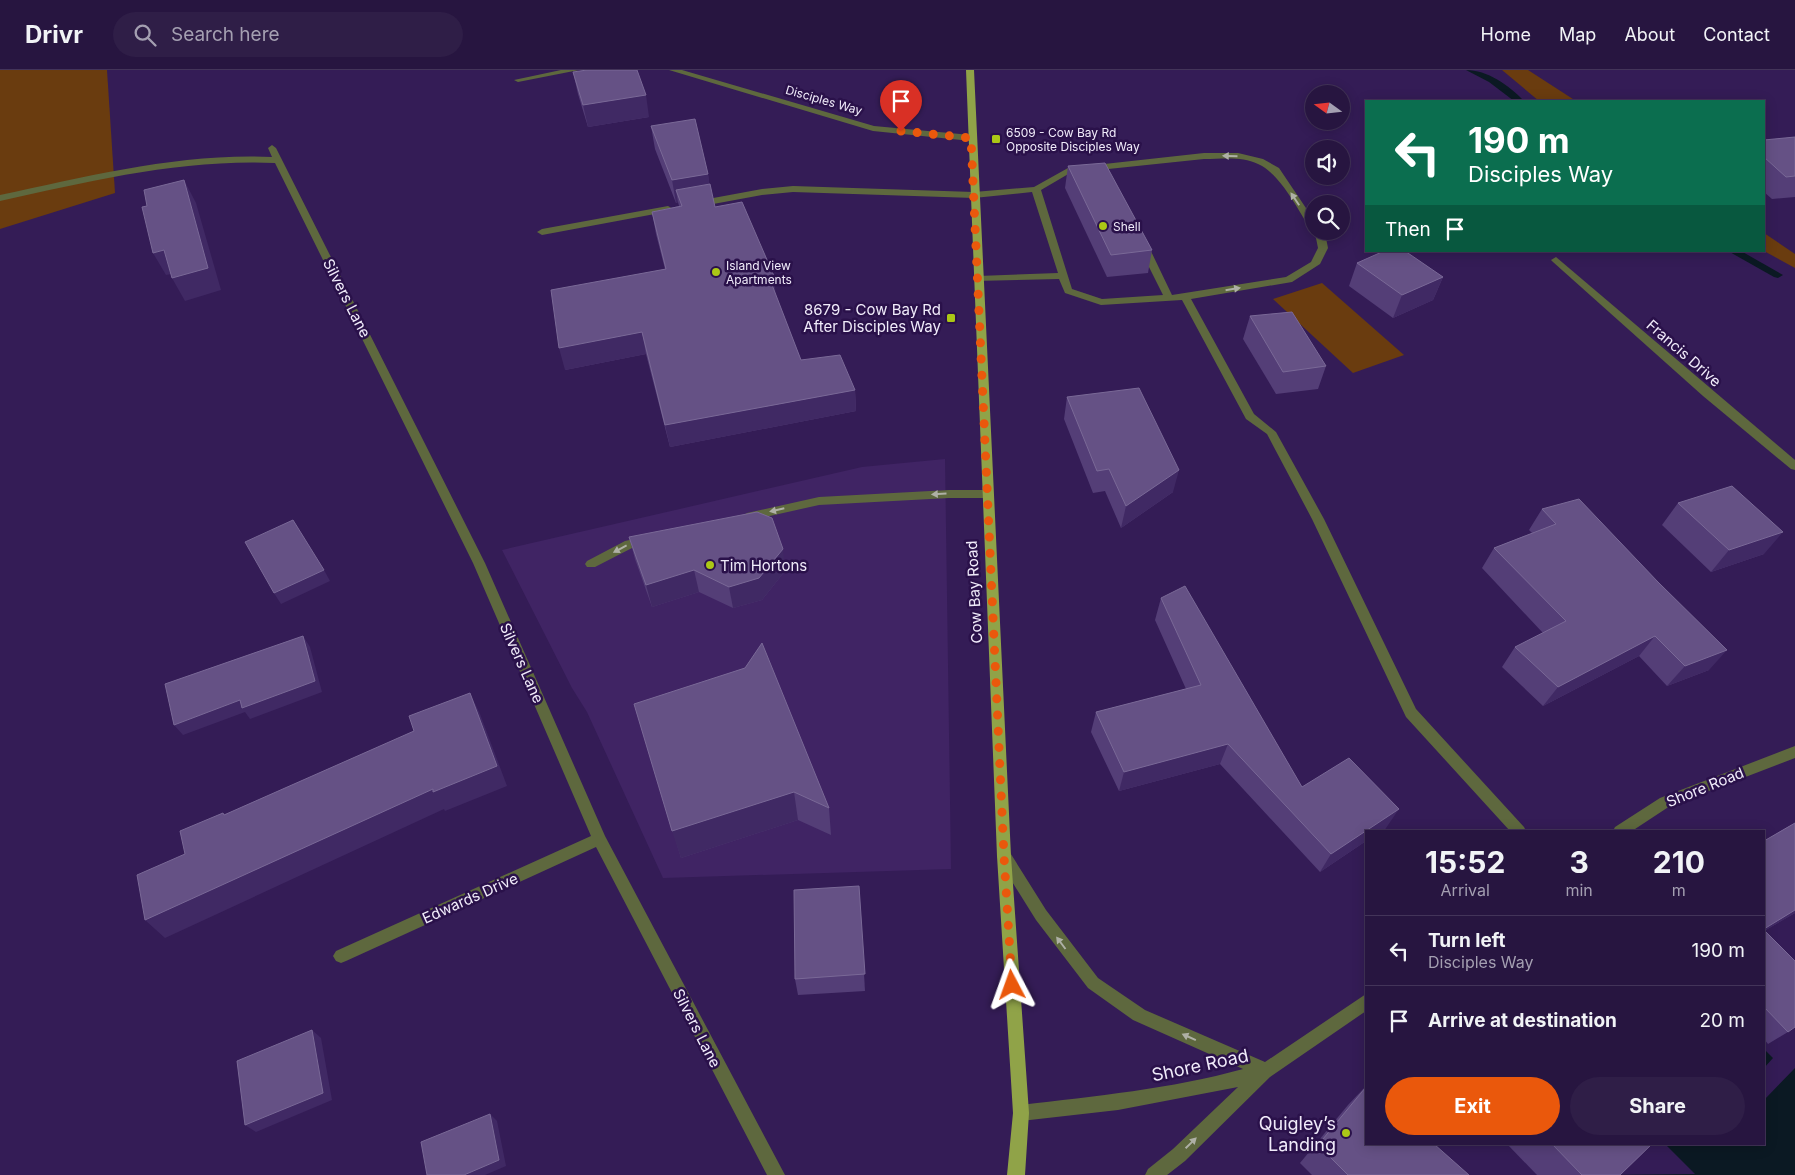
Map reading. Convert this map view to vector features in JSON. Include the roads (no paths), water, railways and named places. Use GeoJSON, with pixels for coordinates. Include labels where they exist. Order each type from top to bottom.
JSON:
{"type":"FeatureCollection","features":[{"type":"Feature","properties":{"kind":"main road","name":"Cow Bay Road"},"geometry":{"type":"LineString","coordinates":[[970,70],[971,138],[1004,856],[1021,1113],[1016,1175]]}},
{"type":"Feature","properties":{"kind":"street"},"geometry":{"type":"LineString","coordinates":[[518,80],[575,70]]}},
{"type":"Feature","properties":{"kind":"street","name":"Disciples Way"},"geometry":{"type":"LineString","coordinates":[[673,70],[873,128],[971,138]]}},
{"type":"Feature","properties":{"kind":"street","name":"Silvers Lane"},"geometry":{"type":"LineString","coordinates":[[272,148],[479,564],[599,839],[776,1175]]}},
{"type":"Feature","properties":{"kind":"street"},"geometry":{"type":"LineString","coordinates":[[542,232],[762,192],[793,189],[974,195],[1036,189],[1068,170],[1106,171],[1204,156],[1238,156],[1260,161],[1276,170],[1305,214]]}},
{"type":"Feature","properties":{"kind":"street"},"geometry":{"type":"LineString","coordinates":[[0,198],[148,167],[212,160],[252,158],[277,160]]}},
{"type":"Feature","properties":{"kind":"street"},"geometry":{"type":"LineString","coordinates":[[1036,189],[1061,276],[1068,291],[1101,302],[1185,297],[1289,280],[1315,264],[1323,248],[1321,240]]}},
{"type":"Feature","properties":{"kind":"street"},"geometry":{"type":"LineString","coordinates":[[1139,237],[1170,298]]}},
{"type":"Feature","properties":{"kind":"street","name":"Francis Drive"},"geometry":{"type":"LineString","coordinates":[[1556,260],[1707,393],[1795,466]]}},
{"type":"Feature","properties":{"kind":"street"},"geometry":{"type":"LineString","coordinates":[[978,279],[1061,276]]}},
{"type":"Feature","properties":{"kind":"street"},"geometry":{"type":"LineString","coordinates":[[1185,297],[1250,416],[1271,432],[1318,519],[1411,713],[1519,830]]}},
{"type":"Feature","properties":{"kind":"street"},"geometry":{"type":"LineString","coordinates":[[734,520],[819,501],[932,494],[987,494]]}},
{"type":"Feature","properties":{"kind":"street"},"geometry":{"type":"LineString","coordinates":[[591,564],[629,544],[658,538]]}},
{"type":"Feature","properties":{"kind":"street","name":"Shore Road"},"geometry":{"type":"LineString","coordinates":[[1622,830],[1665,802],[1795,752]]}},
{"type":"Feature","properties":{"kind":"street","name":"Edwards Drive"},"geometry":{"type":"LineString","coordinates":[[341,956],[599,839]]}},
{"type":"Feature","properties":{"kind":"street"},"geometry":{"type":"LineString","coordinates":[[1004,856],[1041,915],[1093,983],[1139,1015],[1266,1072],[1154,1175]]}},
{"type":"Feature","properties":{"kind":"street","name":"Shore Road"},"geometry":{"type":"LineString","coordinates":[[1021,1113],[1118,1102],[1218,1084],[1266,1072],[1365,1003]]}},
{"type":"Feature","properties":{"kind":"water"},"geometry":{"type":"Polygon","coordinates":[[[1795,993],[1795,1175],[1605,1175],[1636,1145],[1765,1145],[1765,1023],[1795,993]]]}},
{"type":"Feature","properties":{"kind":"waterway"},"geometry":{"type":"LineString","coordinates":[[1470,70],[1492,80],[1518,100]]}},
{"type":"Feature","properties":{"kind":"waterway"},"geometry":{"type":"LineString","coordinates":[[1735,252],[1778,275]]}},
{"type":"Feature","properties":{"kind":"place","name":"6509 - Cow Bay Rd Opposite Disciples Way"},"geometry":{"type":"Point","coordinates":[996,139]}},
{"type":"Feature","properties":{"kind":"place","name":"Shell"},"geometry":{"type":"Point","coordinates":[1103,226]}},
{"type":"Feature","properties":{"kind":"place","name":"Island View Apartments"},"geometry":{"type":"Point","coordinates":[716,272]}},
{"type":"Feature","properties":{"kind":"place","name":"8679 - Cow Bay Rd After Disciples Way"},"geometry":{"type":"Point","coordinates":[951,318]}},
{"type":"Feature","properties":{"kind":"place","name":"Tim Hortons"},"geometry":{"type":"Point","coordinates":[710,565]}},
{"type":"Feature","properties":{"kind":"place","name":"Quigley’s Landing"},"geometry":{"type":"Point","coordinates":[1346,1133]}}]}
